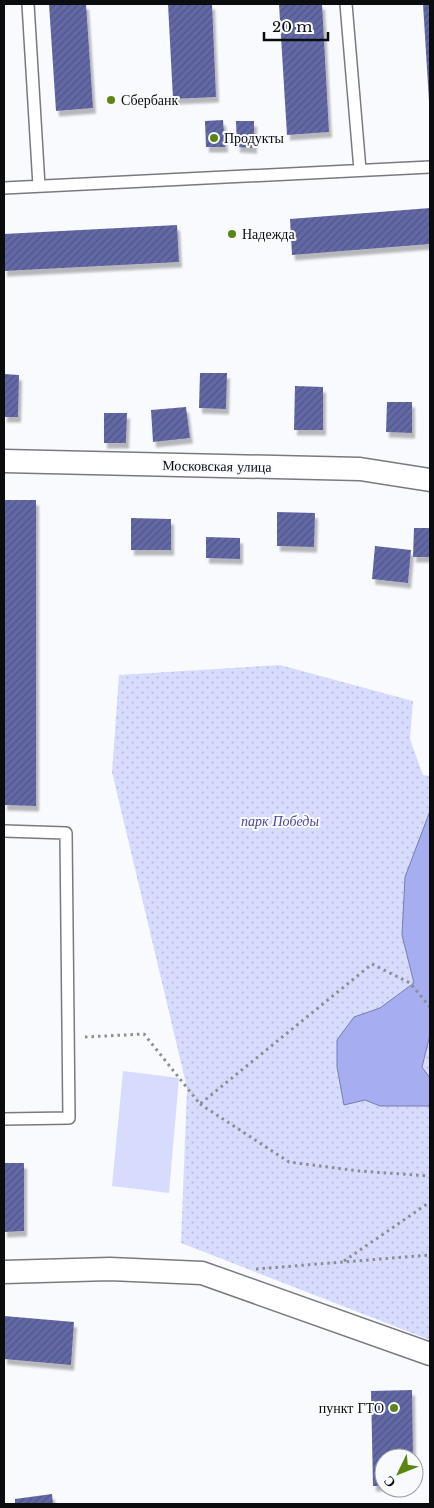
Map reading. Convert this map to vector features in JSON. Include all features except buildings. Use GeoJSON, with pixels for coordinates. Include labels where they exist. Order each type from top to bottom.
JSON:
{"type":"FeatureCollection","features":[{"type":"Feature","properties":{"kind":"street","name":"Московская улица"},"geometry":{"type":"LineString","coordinates":[[4,461],[360,469],[430,480]]}},
{"type":"Feature","properties":{"kind":"street"},"geometry":{"type":"LineString","coordinates":[[4,1272],[110,1269],[202,1273],[430,1354]]}},
{"type":"Feature","properties":{"kind":"lane"},"geometry":{"type":"LineString","coordinates":[[28,4],[39,186]]}},
{"type":"Feature","properties":{"kind":"lane"},"geometry":{"type":"LineString","coordinates":[[346,4],[360,170]]}},
{"type":"Feature","properties":{"kind":"lane"},"geometry":{"type":"LineString","coordinates":[[4,188],[430,167]]}},
{"type":"Feature","properties":{"kind":"lane"},"geometry":{"type":"LineString","coordinates":[[4,832],[66,832],[69,1118],[4,1119]]}},
{"type":"Feature","properties":{"kind":"path"},"geometry":{"type":"LineString","coordinates":[[200,1104],[372,964],[410,983],[430,1007]]}},
{"type":"Feature","properties":{"kind":"path"},"geometry":{"type":"LineString","coordinates":[[68,1037],[144,1034],[200,1104],[290,1162],[359,1171],[430,1176]]}},
{"type":"Feature","properties":{"kind":"path"},"geometry":{"type":"LineString","coordinates":[[343,1262],[430,1202]]}},
{"type":"Feature","properties":{"kind":"path"},"geometry":{"type":"LineString","coordinates":[[246,1269],[430,1255]]}},
{"type":"Feature","properties":{"kind":"green space","name":"парк Победы"},"geometry":{"type":"Polygon","coordinates":[[[280,665],[413,701],[410,739],[423,775],[430,776],[430,1340],[181,1243],[187,1088],[112,772],[119,675],[280,665]]]}},
{"type":"Feature","properties":{"kind":"green space"},"geometry":{"type":"Polygon","coordinates":[[[123,1071],[179,1078],[169,1193],[112,1186],[123,1071]]]}},
{"type":"Feature","properties":{"kind":"water"},"geometry":{"type":"Polygon","coordinates":[[[430,811],[430,1035],[422,1067],[430,1078],[430,1106],[380,1106],[365,1100],[344,1105],[337,1067],[337,1040],[354,1017],[380,1008],[414,983],[402,935],[405,877],[430,811]]]}},
{"type":"Feature","properties":{"kind":"place","name":"Сбербанк"},"geometry":{"type":"Point","coordinates":[111,100]}},
{"type":"Feature","properties":{"kind":"place","name":"Продукты"},"geometry":{"type":"Point","coordinates":[214,138]}},
{"type":"Feature","properties":{"kind":"place","name":"Надежда"},"geometry":{"type":"Point","coordinates":[232,234]}},
{"type":"Feature","properties":{"kind":"place","name":"пункт ГТО"},"geometry":{"type":"Point","coordinates":[394,1408]}}]}
